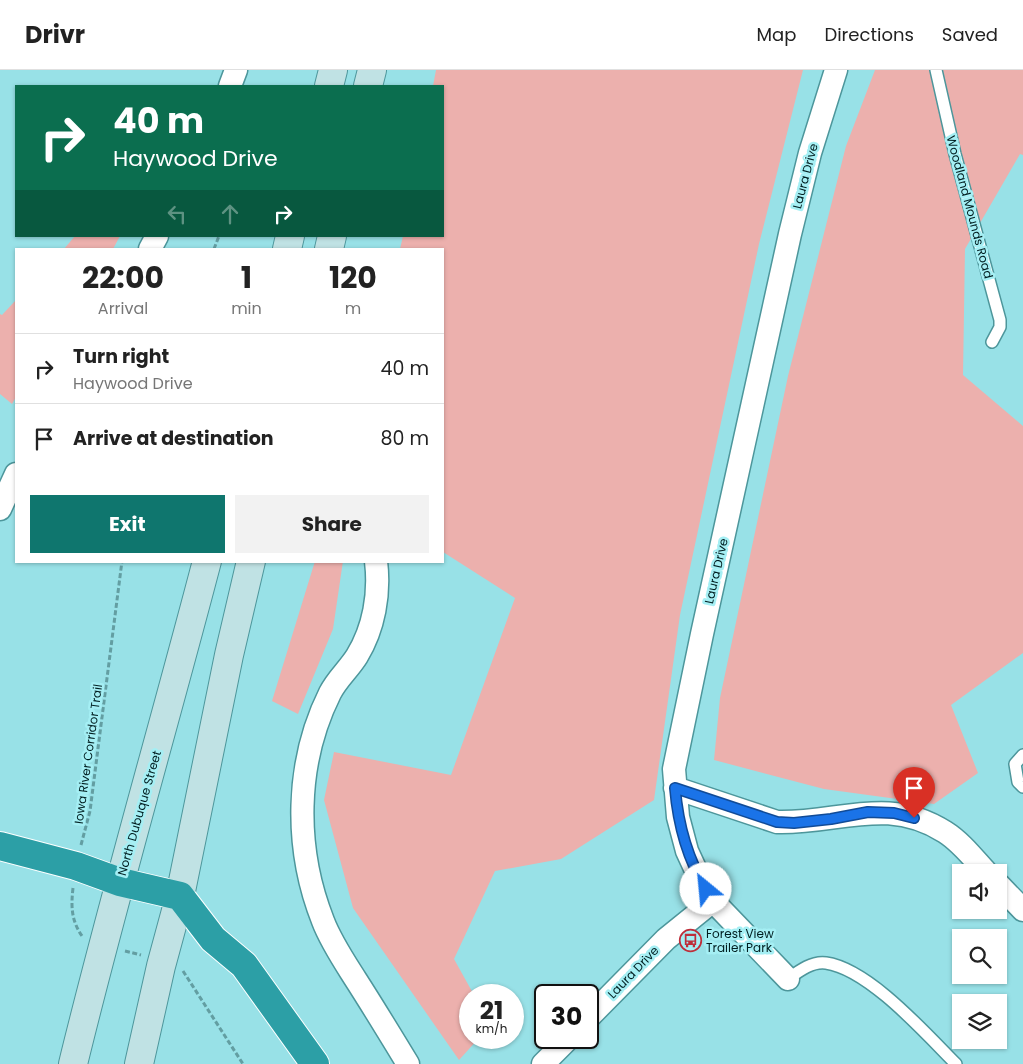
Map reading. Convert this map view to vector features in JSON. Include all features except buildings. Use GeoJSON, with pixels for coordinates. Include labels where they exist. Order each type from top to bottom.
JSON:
{"type":"FeatureCollection","features":[{"type":"Feature","properties":{"kind":"highway"},"geometry":{"type":"LineString","coordinates":[[0,846],[76,866],[120,882],[180,896],[214,939],[244,966],[315,1064]]}},
{"type":"Feature","properties":{"kind":"main road"},"geometry":{"type":"LineString","coordinates":[[329,85],[333,70]]}},
{"type":"Feature","properties":{"kind":"main road"},"geometry":{"type":"LineString","coordinates":[[368,85],[372,70]]}},
{"type":"Feature","properties":{"kind":"main road","name":"North Dubuque Street"},"geometry":{"type":"LineString","coordinates":[[73,1064],[205,563]]}},
{"type":"Feature","properties":{"kind":"main road"},"geometry":{"type":"LineString","coordinates":[[139,1064],[180,896],[229,655],[251,563]]}},
{"type":"Feature","properties":{"kind":"street"},"geometry":{"type":"LineString","coordinates":[[230,85],[236,70]]}},
{"type":"Feature","properties":{"kind":"street","name":"Laura Drive"},"geometry":{"type":"LineString","coordinates":[[599,1007],[666,938],[713,901],[687,851],[678,816],[674,769],[790,234],[810,153],[836,70]]}},
{"type":"Feature","properties":{"kind":"street"},"geometry":{"type":"LineString","coordinates":[[0,509],[15,476]]}},
{"type":"Feature","properties":{"kind":"street"},"geometry":{"type":"LineString","coordinates":[[376,563],[378,574],[376,602],[371,625],[356,657],[332,690],[318,718],[310,744],[304,786],[302,819],[311,885],[323,921],[335,946],[408,1064]]}},
{"type":"Feature","properties":{"kind":"street"},"geometry":{"type":"LineString","coordinates":[[675,788],[777,822],[794,823],[831,819],[868,812],[894,813],[914,818],[945,832],[978,864]]}},
{"type":"Feature","properties":{"kind":"street"},"geometry":{"type":"LineString","coordinates":[[1007,893],[1023,910]]}},
{"type":"Feature","properties":{"kind":"street"},"geometry":{"type":"LineString","coordinates":[[713,901],[788,979]]}},
{"type":"Feature","properties":{"kind":"street"},"geometry":{"type":"LineString","coordinates":[[543,1064],[558,1049]]}},
{"type":"Feature","properties":{"kind":"lane","name":"Woodland Mounds Road"},"geometry":{"type":"LineString","coordinates":[[936,70],[955,154],[1000,320],[1000,327],[992,342]]}},
{"type":"Feature","properties":{"kind":"lane"},"geometry":{"type":"LineString","coordinates":[[1023,755],[1015,764],[1018,782],[1023,787]]}},
{"type":"Feature","properties":{"kind":"lane"},"geometry":{"type":"LineString","coordinates":[[788,979],[805,967],[825,962],[843,968],[883,992],[956,1064]]}},
{"type":"Feature","properties":{"kind":"path","name":"Iowa River Corridor Trail"},"geometry":{"type":"LineString","coordinates":[[122,563],[90,811],[76,866],[70,908],[82,938],[104,946],[172,963],[186,973],[242,1064]]}},
{"type":"Feature","properties":{"kind":"shaded area"},"geometry":{"type":"Polygon","coordinates":[[[436,70],[803,70],[759,244],[680,615],[654,800],[561,859],[495,871],[454,959],[468,984],[459,984],[459,1049],[469,1049],[459,1060],[353,908],[324,800],[334,752],[451,775],[515,598],[444,553],[444,248],[400,248],[403,237],[444,237],[444,85],[433,85],[436,70]]]}},
{"type":"Feature","properties":{"kind":"shaded area"},"geometry":{"type":"Polygon","coordinates":[[[875,70],[1023,70],[1023,155],[1020,154],[965,249],[963,375],[1023,426],[1023,653],[951,705],[978,773],[934,804],[824,789],[714,760],[720,698],[788,376],[846,146],[875,70]]]}},
{"type":"Feature","properties":{"kind":"shaded area"},"geometry":{"type":"Polygon","coordinates":[[[74,237],[119,237],[114,248],[65,248],[74,237]]]}},
{"type":"Feature","properties":{"kind":"shaded area"},"geometry":{"type":"Polygon","coordinates":[[[15,301],[15,399],[12,404],[0,394],[0,314],[2,315],[15,301]]]}},
{"type":"Feature","properties":{"kind":"shaded area"},"geometry":{"type":"Polygon","coordinates":[[[314,563],[343,563],[333,629],[298,714],[272,701],[314,563]]]}},
{"type":"Feature","properties":{"kind":"place","name":"Forest View Trailer Park"},"geometry":{"type":"Point","coordinates":[690,940]}},
{"type":"Feature","properties":{"kind":"route"},"geometry":{"type":"LineString","coordinates":[[706,889],[687,851],[678,816],[675,788],[777,822],[794,823],[831,819],[868,812],[894,813],[914,818]]}}]}
